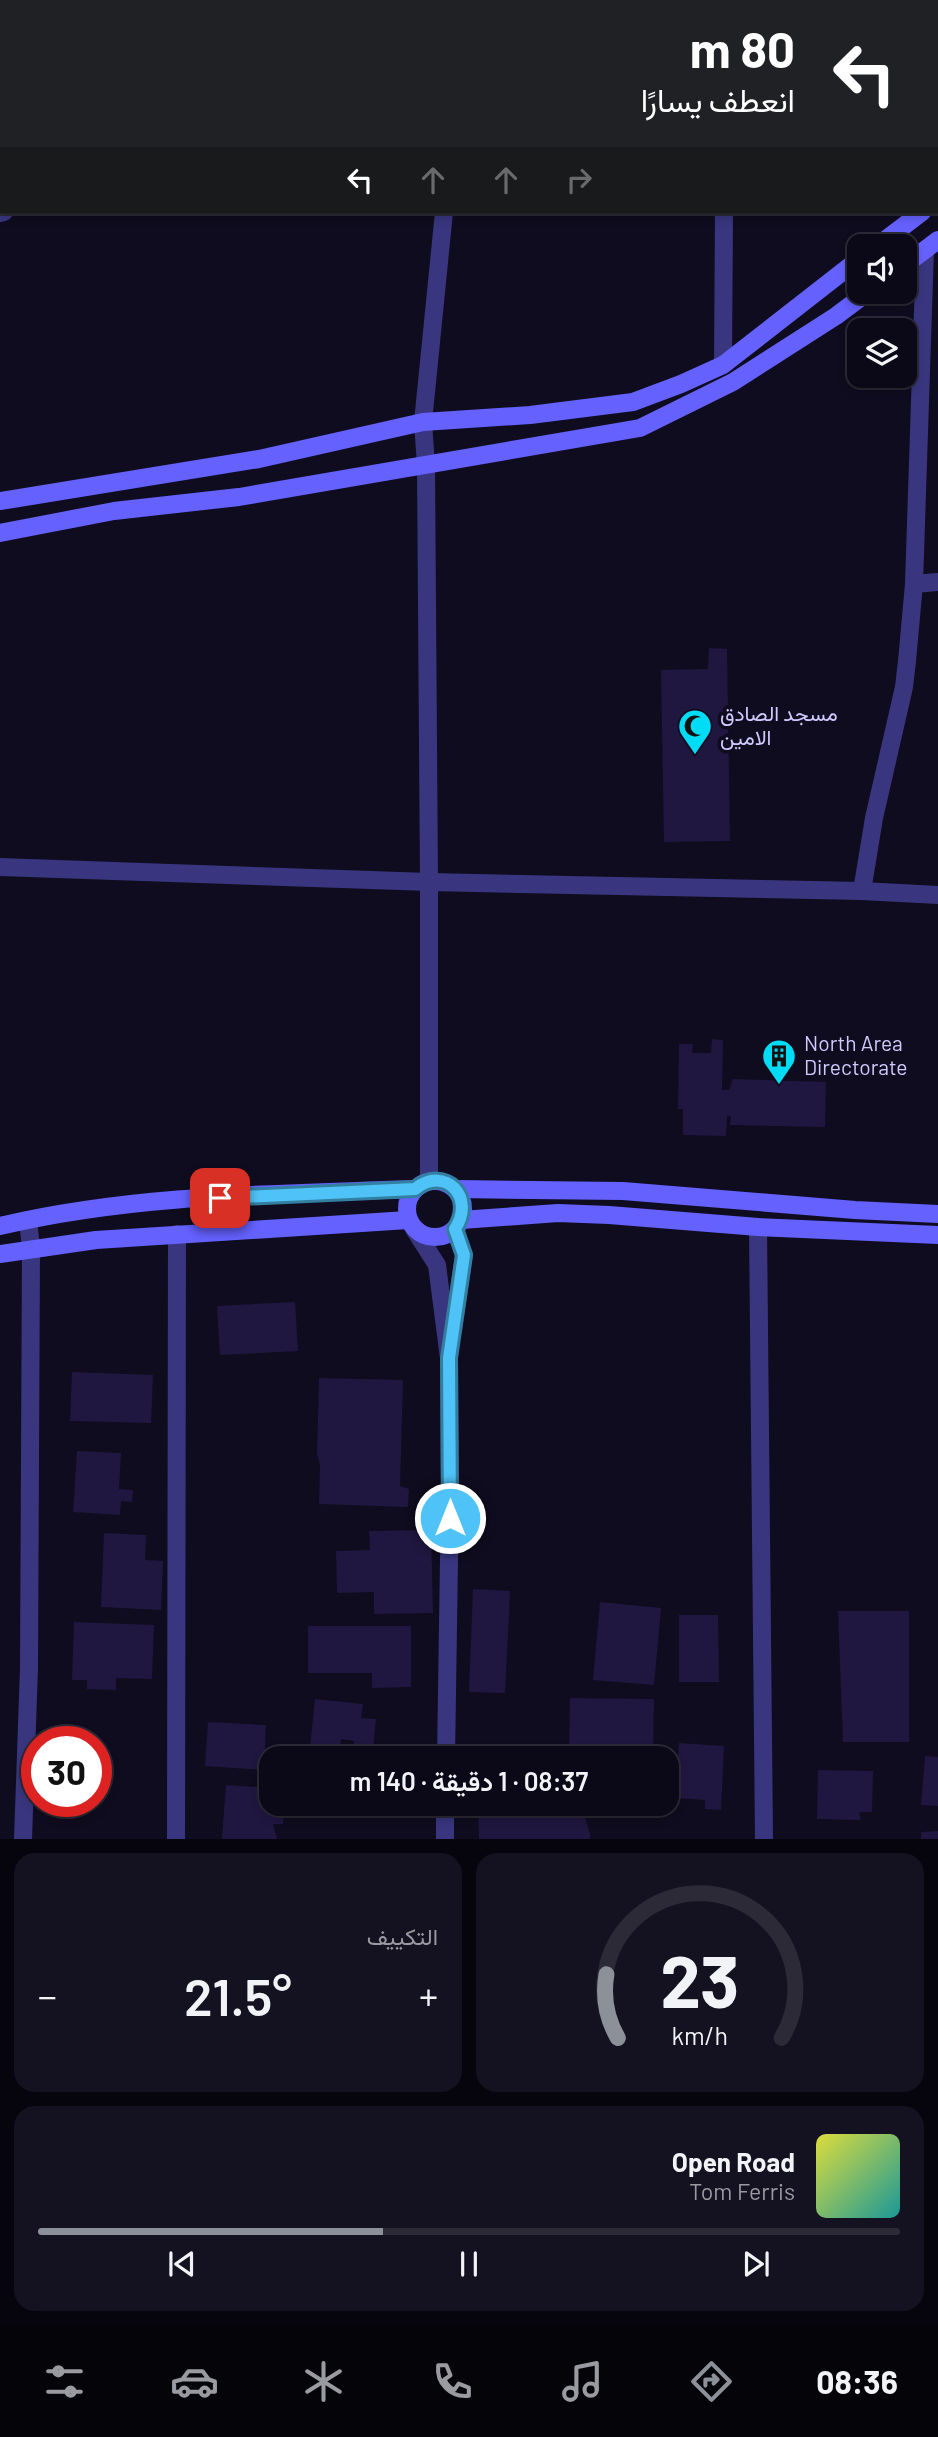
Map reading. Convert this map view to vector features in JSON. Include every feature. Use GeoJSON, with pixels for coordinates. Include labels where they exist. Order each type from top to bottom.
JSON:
{"type":"FeatureCollection","features":[{"type":"Feature","properties":{"kind":"street"},"geometry":{"type":"LineString","coordinates":[[444,214],[423,422],[426,464],[429,881],[422,1185],[408,1198],[406,1209],[411,1224],[437,1265],[449,1358],[446,1746]]}},
{"type":"Feature","properties":{"kind":"street"},"geometry":{"type":"LineString","coordinates":[[723,365],[724,214]]}},
{"type":"Feature","properties":{"kind":"street"},"geometry":{"type":"LineString","coordinates":[[893,234],[919,214]]}},
{"type":"Feature","properties":{"kind":"street"},"geometry":{"type":"LineString","coordinates":[[917,256],[931,245]]}},
{"type":"Feature","properties":{"kind":"street"},"geometry":{"type":"LineString","coordinates":[[862,891],[887,753],[904,687],[914,584],[931,245]]}},
{"type":"Feature","properties":{"kind":"street"},"geometry":{"type":"LineString","coordinates":[[0,501],[259,459],[423,422],[530,415],[633,402],[723,365],[847,268]]}},
{"type":"Feature","properties":{"kind":"street"},"geometry":{"type":"LineString","coordinates":[[0,533],[114,511],[239,497],[640,428],[733,382],[852,304]]}},
{"type":"Feature","properties":{"kind":"street"},"geometry":{"type":"LineString","coordinates":[[914,584],[938,582]]}},
{"type":"Feature","properties":{"kind":"street"},"geometry":{"type":"LineString","coordinates":[[0,867],[938,895]]}},
{"type":"Feature","properties":{"kind":"street"},"geometry":{"type":"LineString","coordinates":[[0,1226],[52,1214],[202,1199],[447,1183],[461,1198],[463,1209],[458,1224],[446,1236],[424,1235],[411,1224],[177,1234],[31,1248],[0,1254]]}},
{"type":"Feature","properties":{"kind":"street"},"geometry":{"type":"LineString","coordinates":[[455,1189],[623,1191],[938,1214]]}},
{"type":"Feature","properties":{"kind":"street"},"geometry":{"type":"LineString","coordinates":[[458,1224],[558,1213],[758,1227],[938,1235]]}},
{"type":"Feature","properties":{"kind":"street"},"geometry":{"type":"LineString","coordinates":[[23,1839],[29,1668],[31,1248],[28,1220]]}},
{"type":"Feature","properties":{"kind":"street"},"geometry":{"type":"LineString","coordinates":[[449,1358],[464,1255],[458,1224]]}},
{"type":"Feature","properties":{"kind":"street"},"geometry":{"type":"LineString","coordinates":[[758,1227],[764,1839]]}},
{"type":"Feature","properties":{"kind":"street"},"geometry":{"type":"LineString","coordinates":[[176,1839],[177,1234]]}},
{"type":"Feature","properties":{"kind":"street"},"geometry":{"type":"LineString","coordinates":[[445,1816],[445,1839]]}},
{"type":"Feature","properties":{"kind":"building","name":"مسجد الصادق الامين"},"geometry":{"type":"Polygon","coordinates":[[[709,648],[727,649],[730,841],[664,842],[661,670],[708,669],[709,648]]]}},
{"type":"Feature","properties":{"kind":"building","name":"North Area Directorate"},"geometry":{"type":"Polygon","coordinates":[[[712,1039],[723,1040],[722,1090],[729,1090],[733,1079],[826,1082],[825,1127],[730,1125],[731,1116],[727,1116],[726,1136],[683,1135],[683,1109],[678,1109],[679,1044],[693,1044],[692,1053],[711,1053],[712,1039]]]}},
{"type":"Feature","properties":{"kind":"building"},"geometry":{"type":"Polygon","coordinates":[[[295,1302],[298,1351],[220,1355],[217,1306],[295,1302]]]}},
{"type":"Feature","properties":{"kind":"building"},"geometry":{"type":"Polygon","coordinates":[[[72,1372],[153,1375],[151,1423],[70,1421],[72,1372]]]}},
{"type":"Feature","properties":{"kind":"building"},"geometry":{"type":"Polygon","coordinates":[[[319,1378],[403,1380],[400,1486],[409,1489],[408,1507],[319,1504],[319,1378]]]}},
{"type":"Feature","properties":{"kind":"building"},"geometry":{"type":"Polygon","coordinates":[[[77,1451],[121,1453],[119,1489],[133,1490],[132,1502],[121,1501],[120,1515],[73,1512],[77,1451]]]}},
{"type":"Feature","properties":{"kind":"building"},"geometry":{"type":"Polygon","coordinates":[[[431,1530],[433,1613],[374,1614],[374,1592],[337,1593],[336,1551],[370,1550],[369,1531],[431,1530]]]}},
{"type":"Feature","properties":{"kind":"building"},"geometry":{"type":"Polygon","coordinates":[[[104,1533],[146,1535],[145,1560],[163,1561],[161,1610],[101,1607],[104,1533]]]}},
{"type":"Feature","properties":{"kind":"building"},"geometry":{"type":"Polygon","coordinates":[[[473,1589],[510,1591],[505,1693],[469,1692],[473,1589]]]}},
{"type":"Feature","properties":{"kind":"building"},"geometry":{"type":"Polygon","coordinates":[[[600,1602],[661,1608],[654,1685],[593,1680],[600,1602]]]}},
{"type":"Feature","properties":{"kind":"building"},"geometry":{"type":"Polygon","coordinates":[[[838,1611],[909,1611],[909,1742],[843,1742],[838,1611]]]}},
{"type":"Feature","properties":{"kind":"building"},"geometry":{"type":"Polygon","coordinates":[[[679,1615],[718,1615],[719,1682],[679,1682],[679,1615]]]}},
{"type":"Feature","properties":{"kind":"building"},"geometry":{"type":"Polygon","coordinates":[[[74,1622],[154,1625],[152,1679],[116,1678],[116,1690],[87,1689],[87,1680],[72,1680],[74,1622]]]}},
{"type":"Feature","properties":{"kind":"building"},"geometry":{"type":"Polygon","coordinates":[[[308,1626],[411,1626],[411,1687],[372,1688],[372,1673],[308,1673],[308,1626]]]}},
{"type":"Feature","properties":{"kind":"building"},"geometry":{"type":"Polygon","coordinates":[[[570,1698],[654,1699],[653,1746],[569,1746],[570,1698]]]}},
{"type":"Feature","properties":{"kind":"building"},"geometry":{"type":"Polygon","coordinates":[[[315,1699],[363,1704],[361,1718],[376,1719],[373,1746],[353,1746],[354,1741],[341,1739],[340,1746],[310,1746],[315,1699]]]}},
{"type":"Feature","properties":{"kind":"building"},"geometry":{"type":"Polygon","coordinates":[[[208,1722],[266,1725],[265,1746],[259,1746],[259,1770],[205,1766],[208,1722]]]}},
{"type":"Feature","properties":{"kind":"building"},"geometry":{"type":"Polygon","coordinates":[[[679,1743],[724,1746],[721,1810],[705,1809],[705,1800],[679,1798],[679,1743]]]}},
{"type":"Feature","properties":{"kind":"building"},"geometry":{"type":"Polygon","coordinates":[[[925,1756],[938,1757],[938,1806],[921,1805],[925,1756]]]}},
{"type":"Feature","properties":{"kind":"building"},"geometry":{"type":"Polygon","coordinates":[[[818,1770],[873,1771],[872,1812],[859,1812],[861,1820],[817,1819],[818,1770]]]}},
{"type":"Feature","properties":{"kind":"building"},"geometry":{"type":"Polygon","coordinates":[[[226,1785],[259,1787],[259,1816],[283,1816],[283,1824],[273,1824],[277,1839],[222,1839],[226,1785]]]}},
{"type":"Feature","properties":{"kind":"building"},"geometry":{"type":"Polygon","coordinates":[[[478,1816],[584,1816],[590,1833],[590,1839],[479,1839],[478,1816]]]}},
{"type":"Feature","properties":{"kind":"building"},"geometry":{"type":"Polygon","coordinates":[[[938,1831],[938,1839],[921,1839],[921,1832],[938,1831]]]}},
{"type":"Feature","properties":{"kind":"place","name":"مسجد الصادق الامين"},"geometry":{"type":"Point","coordinates":[695,756]}},
{"type":"Feature","properties":{"kind":"place","name":"North Area Directorate"},"geometry":{"type":"Point","coordinates":[779,1086]}},
{"type":"Feature","properties":{"kind":"route"},"geometry":{"type":"LineString","coordinates":[[220,1198],[415,1189],[429,1181],[447,1183],[455,1189],[461,1198],[463,1209],[461,1220],[455,1229],[464,1255],[449,1358],[450,1518]]}}]}
